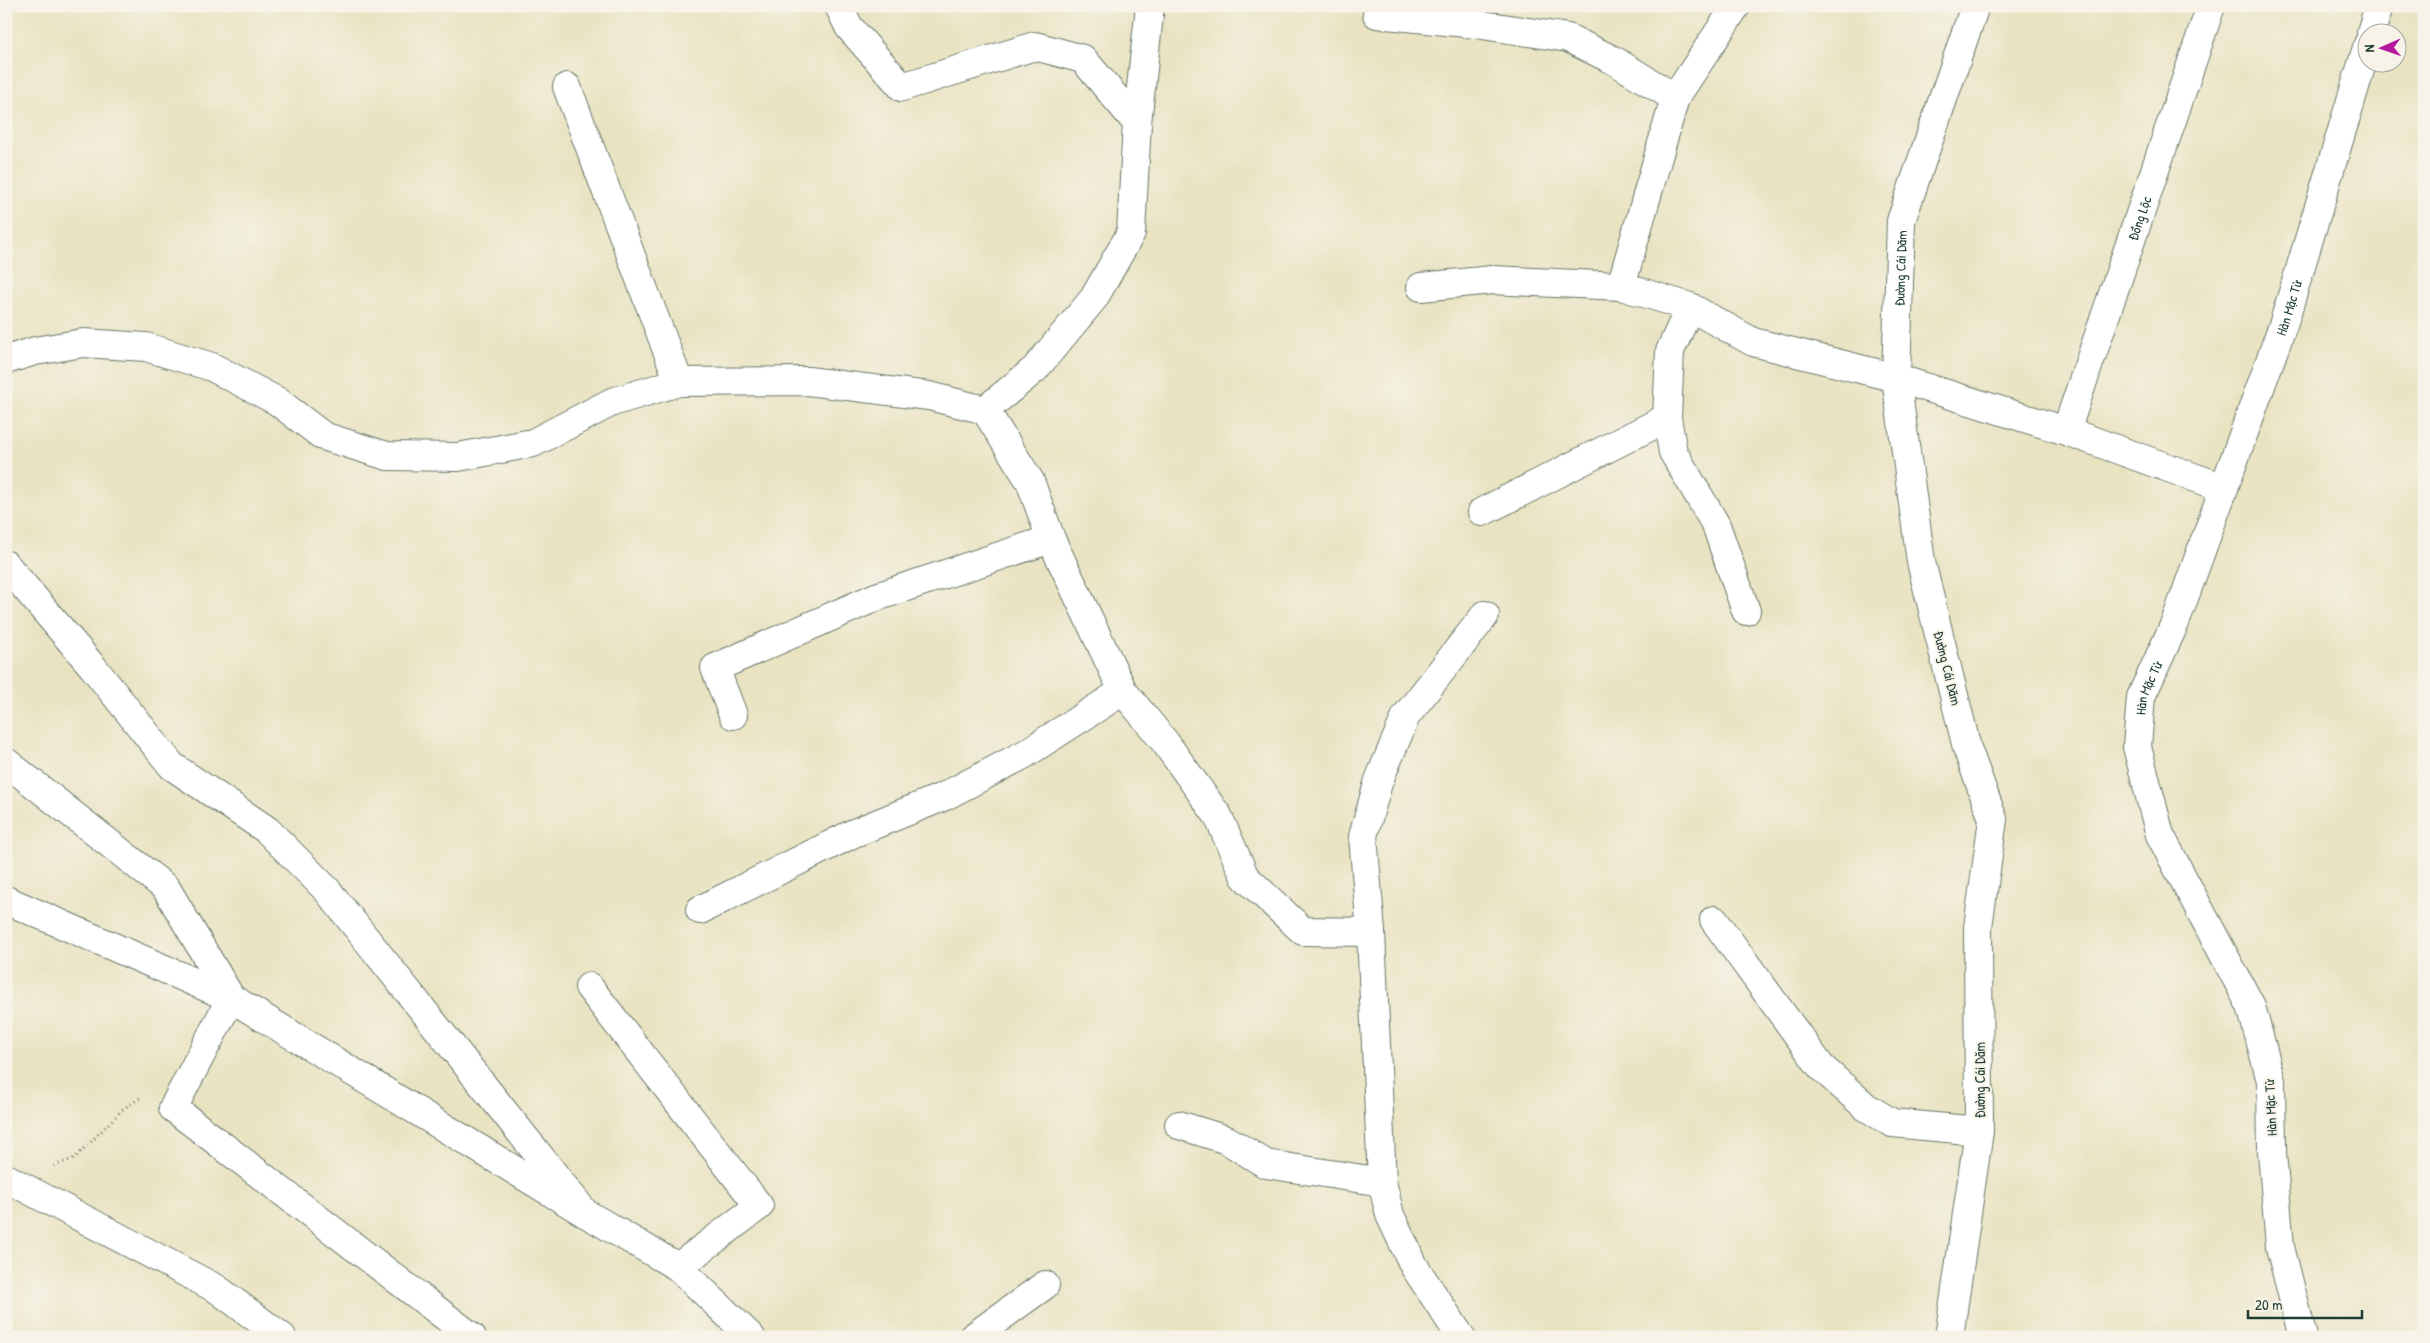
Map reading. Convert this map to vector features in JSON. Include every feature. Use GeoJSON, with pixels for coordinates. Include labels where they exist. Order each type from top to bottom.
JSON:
{"type":"FeatureCollection","features":[{"type":"Feature","properties":{"kind":"street"},"geometry":{"type":"LineString","coordinates":[[839,6],[849,27],[902,87],[1035,46],[1083,59],[1137,123]]}},
{"type":"Feature","properties":{"kind":"street"},"geometry":{"type":"LineString","coordinates":[[985,410],[1035,369],[1094,298],[1131,233],[1137,123],[1150,6]]}},
{"type":"Feature","properties":{"kind":"street"},"geometry":{"type":"LineString","coordinates":[[1620,286],[1676,98],[1736,6]]}},
{"type":"Feature","properties":{"kind":"street","name":"Đường Cái Dăm"},"geometry":{"type":"LineString","coordinates":[[1949,1337],[1979,1131],[1978,927],[1993,819],[1968,748],[1921,562],[1896,378],[1901,221],[1975,6]]}},
{"type":"Feature","properties":{"kind":"street","name":"Đồng Lộc"},"geometry":{"type":"LineString","coordinates":[[2066,431],[2211,6]]}},
{"type":"Feature","properties":{"kind":"street"},"geometry":{"type":"LineString","coordinates":[[2374,22],[2379,6]]}},
{"type":"Feature","properties":{"kind":"street"},"geometry":{"type":"LineString","coordinates":[[1377,14],[1476,24],[1568,38],[1615,61],[1676,98]]}},
{"type":"Feature","properties":{"kind":"street","name":"Hàn Mặc Tử"},"geometry":{"type":"LineString","coordinates":[[2302,1337],[2280,1247],[2272,1152],[2271,1082],[2251,1006],[2160,835],[2137,747],[2142,697],[2175,622],[2284,322],[2360,72]]}},
{"type":"Feature","properties":{"kind":"street"},"geometry":{"type":"LineString","coordinates":[[566,87],[679,382]]}},
{"type":"Feature","properties":{"kind":"street"},"geometry":{"type":"LineString","coordinates":[[1421,287],[1492,280],[1620,286],[1690,307],[1753,342],[1896,378],[2066,431],[2224,488]]}},
{"type":"Feature","properties":{"kind":"street"},"geometry":{"type":"LineString","coordinates":[[1690,307],[1670,351],[1667,418],[1673,452],[1716,525],[1746,611]]}},
{"type":"Feature","properties":{"kind":"street"},"geometry":{"type":"LineString","coordinates":[[6,360],[35,351],[83,343],[146,347],[212,367],[278,401],[323,436],[387,456],[458,457],[533,443],[612,402],[679,382],[808,381],[930,396],[985,410],[1030,481],[1051,539],[1123,691],[1165,742],[1218,816],[1245,877],[1303,931],[1371,932]]}},
{"type":"Feature","properties":{"kind":"street"},"geometry":{"type":"LineString","coordinates":[[1482,512],[1667,418]]}},
{"type":"Feature","properties":{"kind":"street"},"geometry":{"type":"LineString","coordinates":[[733,715],[715,668],[876,597],[1051,539]]}},
{"type":"Feature","properties":{"kind":"street"},"geometry":{"type":"LineString","coordinates":[[6,565],[93,667],[172,766],[267,830],[327,890],[585,1214]]}},
{"type":"Feature","properties":{"kind":"street"},"geometry":{"type":"LineString","coordinates":[[1461,1337],[1414,1266],[1390,1215],[1382,1182],[1371,932],[1363,836],[1378,780],[1406,716],[1484,615]]}},
{"type":"Feature","properties":{"kind":"street"},"geometry":{"type":"LineString","coordinates":[[700,910],[854,833],[945,796],[1026,754],[1123,691]]}},
{"type":"Feature","properties":{"kind":"street"},"geometry":{"type":"LineString","coordinates":[[6,762],[166,888],[230,998]]}},
{"type":"Feature","properties":{"kind":"street"},"geometry":{"type":"LineString","coordinates":[[6,900],[230,998],[585,1214],[678,1267],[751,1337]]}},
{"type":"Feature","properties":{"kind":"street"},"geometry":{"type":"LineString","coordinates":[[1714,920],[1821,1067],[1866,1107],[1892,1123],[1979,1131]]}},
{"type":"Feature","properties":{"kind":"street"},"geometry":{"type":"LineString","coordinates":[[589,988],[759,1206],[678,1267]]}},
{"type":"Feature","properties":{"kind":"street"},"geometry":{"type":"LineString","coordinates":[[230,998],[174,1108],[472,1337]]}},
{"type":"Feature","properties":{"kind":"street"},"geometry":{"type":"LineString","coordinates":[[1179,1126],[1227,1140],[1266,1164],[1382,1182]]}},
{"type":"Feature","properties":{"kind":"street"},"geometry":{"type":"LineString","coordinates":[[9,1179],[217,1289],[282,1337]]}},
{"type":"Feature","properties":{"kind":"street"},"geometry":{"type":"LineString","coordinates":[[973,1337],[1045,1285]]}},
{"type":"Feature","properties":{"kind":"path"},"geometry":{"type":"LineString","coordinates":[[9,1179],[75,1158],[123,1109],[144,1096],[174,1108]]}}]}
